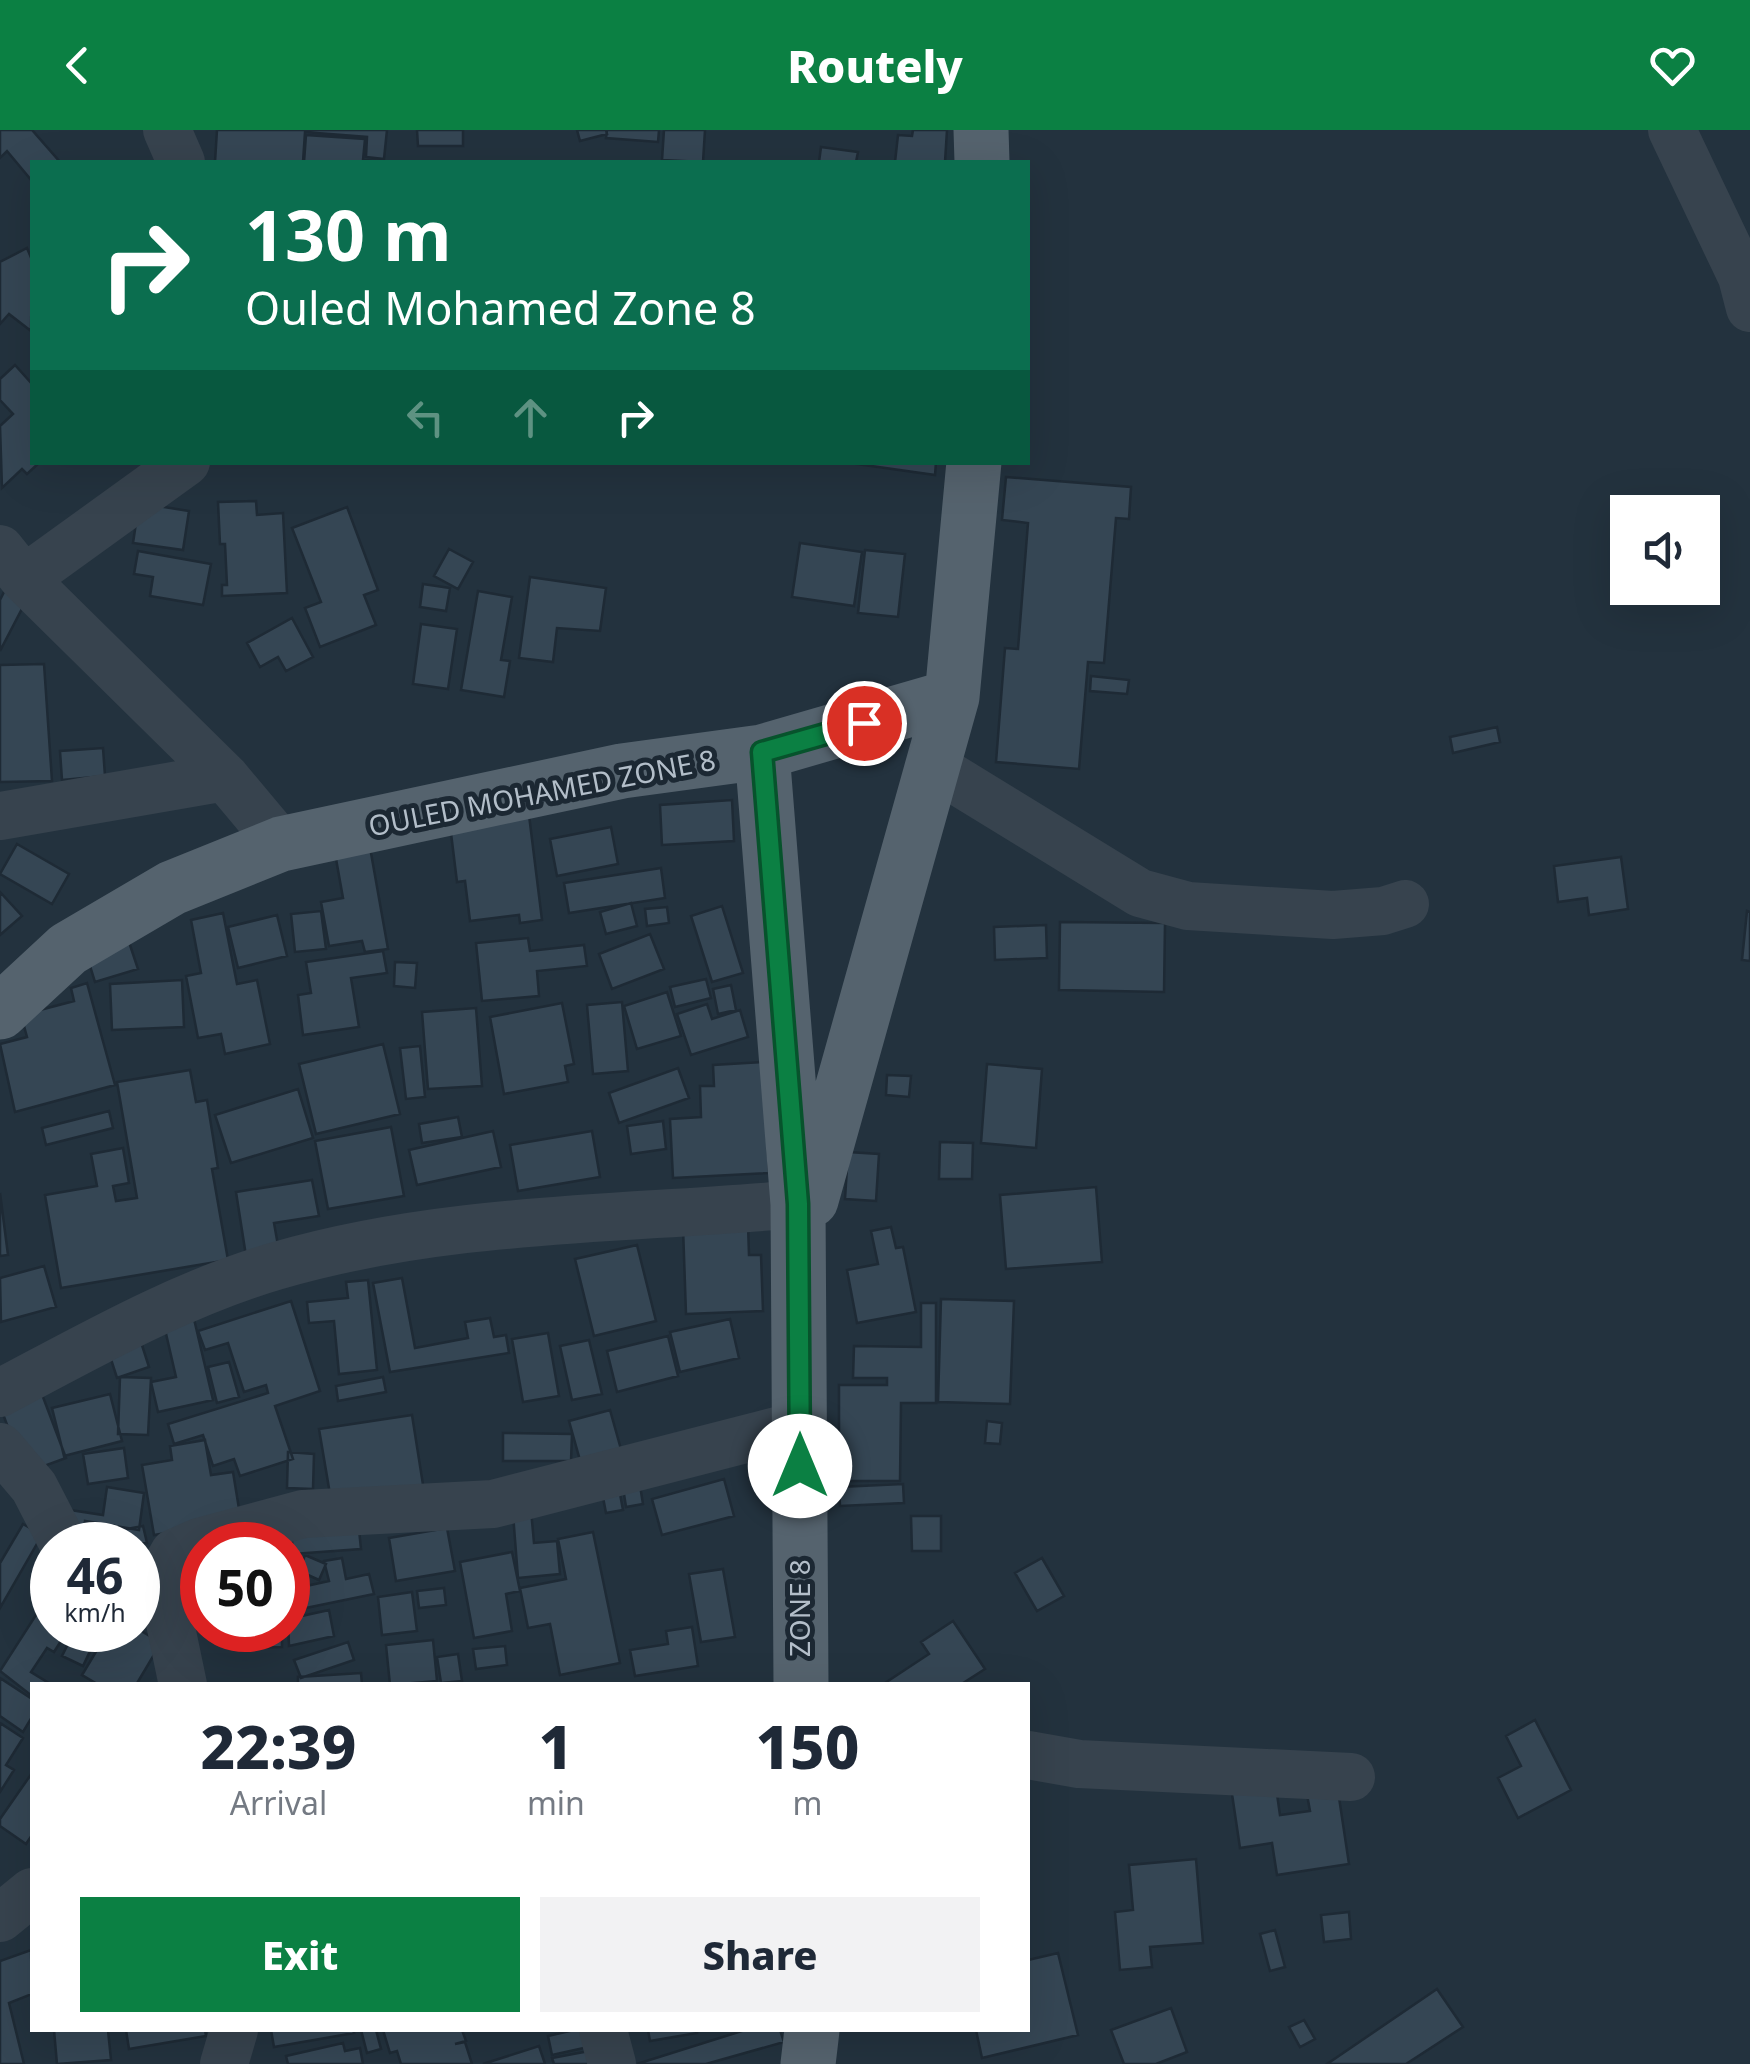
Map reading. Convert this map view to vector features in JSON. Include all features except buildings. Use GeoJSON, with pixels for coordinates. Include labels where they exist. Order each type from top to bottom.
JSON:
{"type":"FeatureCollection","features":[{"type":"Feature","properties":{"kind":"main road"},"geometry":{"type":"LineString","coordinates":[[981,130],[982,160]]}},
{"type":"Feature","properties":{"kind":"main road"},"geometry":{"type":"LineString","coordinates":[[798,1223],[952,697],[974,465]]}},
{"type":"Feature","properties":{"kind":"main road","name":"OULED MOHAMED ZONE 8"},"geometry":{"type":"LineString","coordinates":[[0,1012],[68,949],[172,888],[281,844],[622,772],[762,752],[952,697]]}},
{"type":"Feature","properties":{"kind":"main road","name":"ZONE 8"},"geometry":{"type":"LineString","coordinates":[[762,752],[798,1223],[800,1682]]}},
{"type":"Feature","properties":{"kind":"main road"},"geometry":{"type":"LineString","coordinates":[[808,2064],[812,2032]]}},
{"type":"Feature","properties":{"kind":"street"},"geometry":{"type":"LineString","coordinates":[[167,130],[180,160]]}},
{"type":"Feature","properties":{"kind":"street"},"geometry":{"type":"LineString","coordinates":[[1672,130],[1742,277],[1750,308]]}},
{"type":"Feature","properties":{"kind":"street"},"geometry":{"type":"LineString","coordinates":[[181,465],[12,564],[225,778],[281,844]]}},
{"type":"Feature","properties":{"kind":"street"},"geometry":{"type":"LineString","coordinates":[[933,766],[1140,893],[1188,906],[1333,915],[1405,904]]}},
{"type":"Feature","properties":{"kind":"street"},"geometry":{"type":"LineString","coordinates":[[0,816],[225,778]]}},
{"type":"Feature","properties":{"kind":"street"},"geometry":{"type":"LineString","coordinates":[[0,1393],[119,1331],[276,1266],[460,1230],[573,1218],[798,1223]]}},
{"type":"Feature","properties":{"kind":"street"},"geometry":{"type":"LineString","coordinates":[[160,1575],[174,1552],[274,1520],[328,1511],[493,1504],[800,1425]]}},
{"type":"Feature","properties":{"kind":"street"},"geometry":{"type":"LineString","coordinates":[[0,1447],[34,1486],[52,1522]]}},
{"type":"Feature","properties":{"kind":"street"},"geometry":{"type":"LineString","coordinates":[[160,1615],[182,1682]]}},
{"type":"Feature","properties":{"kind":"street"},"geometry":{"type":"LineString","coordinates":[[1030,1755],[1079,1764],[1351,1777]]}},
{"type":"Feature","properties":{"kind":"street"},"geometry":{"type":"LineString","coordinates":[[0,1918],[30,1894]]}},
{"type":"Feature","properties":{"kind":"street"},"geometry":{"type":"LineString","coordinates":[[224,2064],[233,2032]]}},
{"type":"Feature","properties":{"kind":"street"},"geometry":{"type":"LineString","coordinates":[[604,2032],[612,2064]]}},
{"type":"Feature","properties":{"kind":"route"},"geometry":{"type":"LineString","coordinates":[[800,1466],[798,1204],[762,752],[864,723]]}}]}
